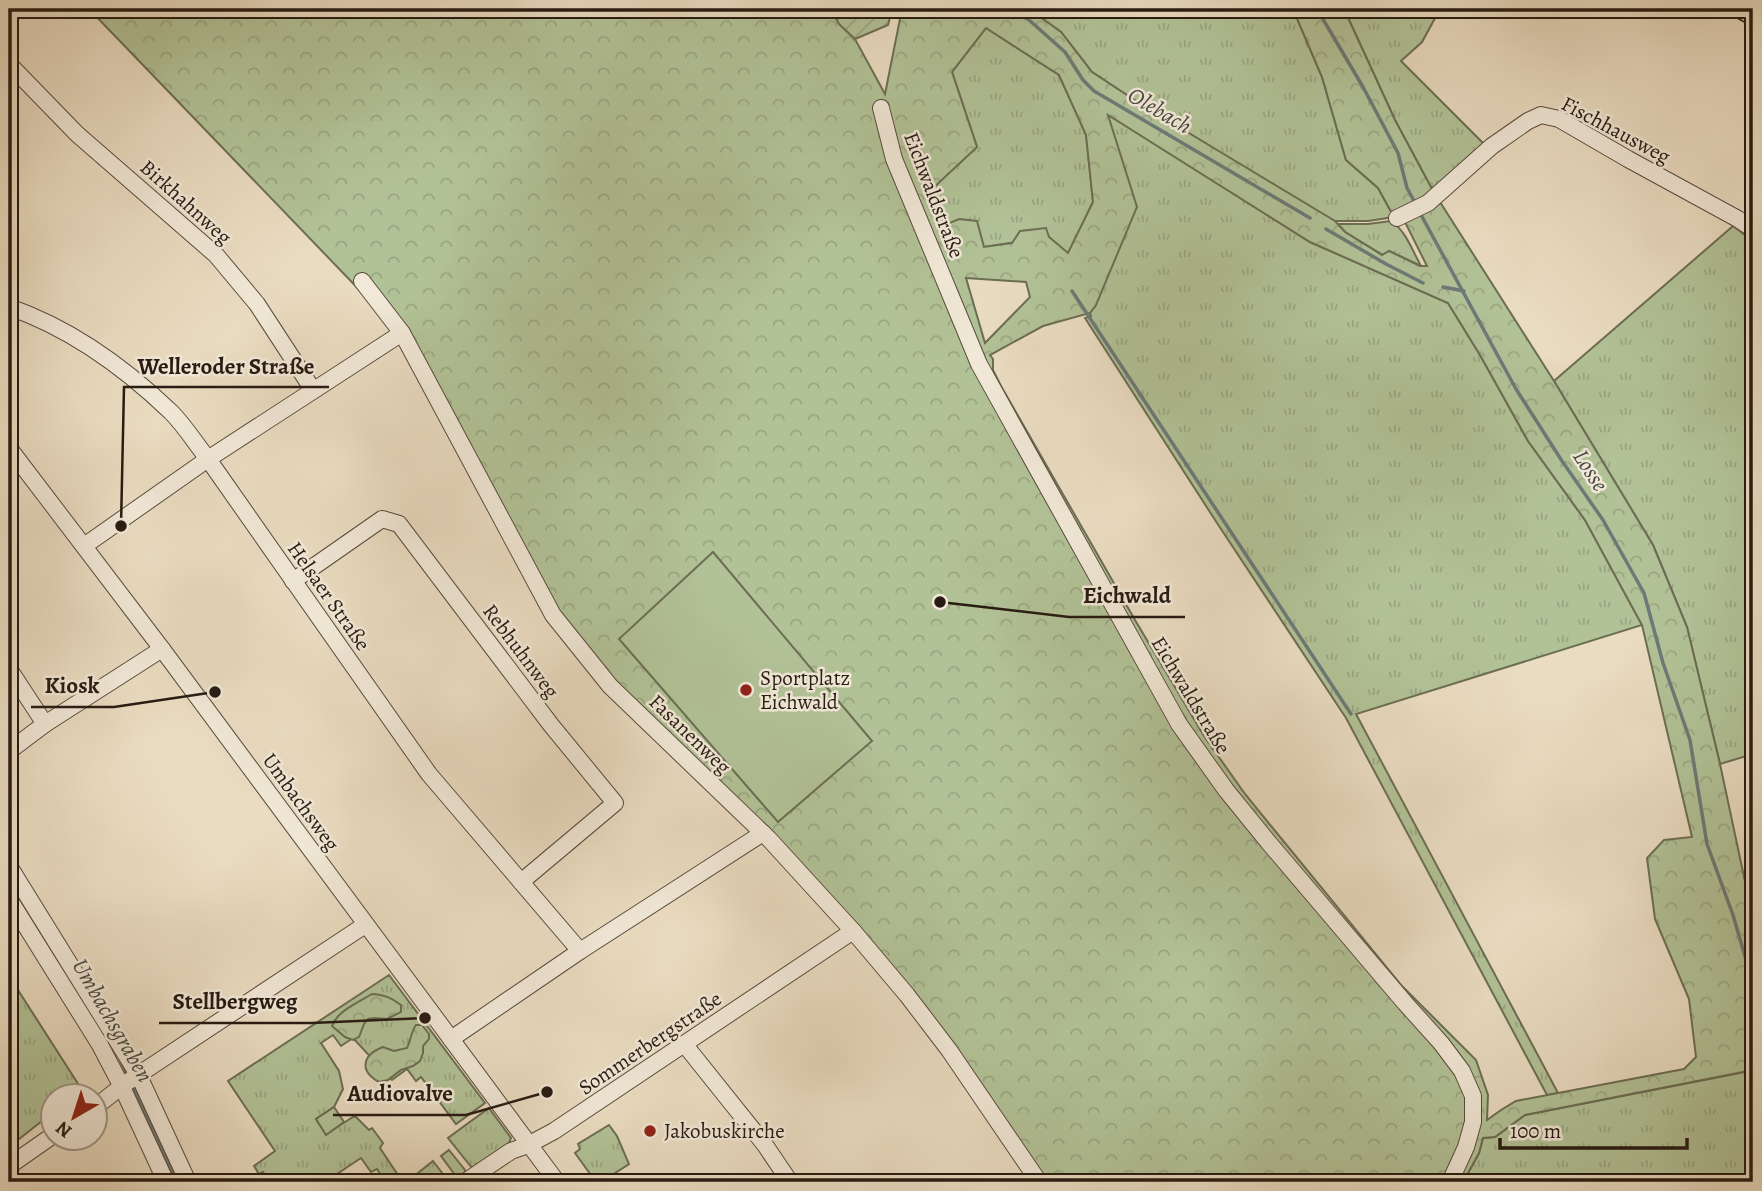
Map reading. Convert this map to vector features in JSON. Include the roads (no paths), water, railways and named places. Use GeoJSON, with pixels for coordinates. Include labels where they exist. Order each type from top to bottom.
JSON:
{"type":"FeatureCollection","features":[{"type":"Feature","properties":{"kind":"main road"},"geometry":{"type":"LineString","coordinates":[[1742,9],[1753,15]]}},
{"type":"Feature","properties":{"kind":"street","name":"Birkhahnweg"},"geometry":{"type":"LineString","coordinates":[[9,64],[77,134],[216,255],[257,304],[313,390]]}},
{"type":"Feature","properties":{"kind":"street","name":"Eichwaldstraße"},"geometry":{"type":"LineString","coordinates":[[881,108],[894,159],[979,364],[1179,724],[1269,844],[1441,1043],[1462,1071],[1473,1096],[1473,1122],[1466,1147],[1450,1182]]}},
{"type":"Feature","properties":{"kind":"street","name":"Fischhausweg"},"geometry":{"type":"LineString","coordinates":[[1398,218],[1427,203],[1492,146],[1541,115],[1559,119],[1753,229]]}},
{"type":"Feature","properties":{"kind":"street","name":"Fasanenweg"},"geometry":{"type":"LineString","coordinates":[[362,281],[402,333],[553,615],[610,686],[763,833],[853,932],[907,995],[949,1050],[1039,1182]]}},
{"type":"Feature","properties":{"kind":"street","name":"Helsaer Straße"},"geometry":{"type":"LineString","coordinates":[[9,307],[28,314],[94,349],[173,414],[208,459],[429,774],[580,951]]}},
{"type":"Feature","properties":{"kind":"street"},"geometry":{"type":"LineString","coordinates":[[84,546],[208,459],[402,333]]}},
{"type":"Feature","properties":{"kind":"street","name":"Umbachsweg"},"geometry":{"type":"LineString","coordinates":[[9,448],[162,649],[556,1182]]}},
{"type":"Feature","properties":{"kind":"street","name":"Rebhuhnweg"},"geometry":{"type":"LineString","coordinates":[[293,581],[382,519],[400,524],[551,725],[615,803],[521,882]]}},
{"type":"Feature","properties":{"kind":"street"},"geometry":{"type":"LineString","coordinates":[[9,751],[45,724],[162,649]]}},
{"type":"Feature","properties":{"kind":"street"},"geometry":{"type":"LineString","coordinates":[[9,669],[45,724]]}},
{"type":"Feature","properties":{"kind":"street"},"geometry":{"type":"LineString","coordinates":[[451,1039],[580,951],[763,833]]}},
{"type":"Feature","properties":{"kind":"street"},"geometry":{"type":"LineString","coordinates":[[9,866],[188,1182]]}},
{"type":"Feature","properties":{"kind":"street"},"geometry":{"type":"LineString","coordinates":[[9,899],[14,920],[100,1045],[130,1081],[166,1182]]}},
{"type":"Feature","properties":{"kind":"street"},"geometry":{"type":"LineString","coordinates":[[108,1100],[130,1081],[365,925]]}},
{"type":"Feature","properties":{"kind":"street","name":"Sommerbergstraße"},"geometry":{"type":"LineString","coordinates":[[465,1182],[511,1152],[554,1131],[853,932]]}},
{"type":"Feature","properties":{"kind":"street"},"geometry":{"type":"LineString","coordinates":[[685,1045],[765,1145],[790,1182]]}},
{"type":"Feature","properties":{"kind":"street"},"geometry":{"type":"LineString","coordinates":[[9,1166],[38,1146]]}},
{"type":"Feature","properties":{"kind":"waterway","name":"Olebach"},"geometry":{"type":"LineString","coordinates":[[1010,9],[1029,20],[1065,52],[1083,80],[1094,91],[1310,218]]}},
{"type":"Feature","properties":{"kind":"waterway","name":"Losse"},"geometry":{"type":"LineString","coordinates":[[1317,9],[1398,153],[1407,188],[1415,203]]}},
{"type":"Feature","properties":{"kind":"waterway","name":"Losse"},"geometry":{"type":"LineString","coordinates":[[1420,213],[1516,389],[1603,520],[1644,593],[1663,663],[1690,740],[1707,844],[1733,915],[1753,984]]}},
{"type":"Feature","properties":{"kind":"waterway","name":"Olebach"},"geometry":{"type":"LineString","coordinates":[[1326,229],[1423,283]]}},
{"type":"Feature","properties":{"kind":"waterway","name":"Olebach"},"geometry":{"type":"LineString","coordinates":[[1443,287],[1464,291]]}},
{"type":"Feature","properties":{"kind":"waterway"},"geometry":{"type":"LineString","coordinates":[[1072,291],[1351,714]]}},
{"type":"Feature","properties":{"kind":"waterway","name":"Umbachsgraben"},"geometry":{"type":"LineString","coordinates":[[121,1061],[128,1076]]}},
{"type":"Feature","properties":{"kind":"waterway","name":"Umbachsgraben"},"geometry":{"type":"LineString","coordinates":[[133,1086],[177,1182]]}},
{"type":"Feature","properties":{"kind":"place","name":"Welleroder Straße"},"geometry":{"type":"Point","coordinates":[121,526]}},
{"type":"Feature","properties":{"kind":"place","name":"Eichwald"},"geometry":{"type":"Point","coordinates":[940,602]}},
{"type":"Feature","properties":{"kind":"place","name":"Sportplatz Eichwald"},"geometry":{"type":"Point","coordinates":[746,690]}},
{"type":"Feature","properties":{"kind":"place","name":"Kiosk"},"geometry":{"type":"Point","coordinates":[215,692]}},
{"type":"Feature","properties":{"kind":"place","name":"Stellbergweg"},"geometry":{"type":"Point","coordinates":[425,1018]}},
{"type":"Feature","properties":{"kind":"place","name":"Audiovalve"},"geometry":{"type":"Point","coordinates":[547,1092]}},
{"type":"Feature","properties":{"kind":"place","name":"Jakobuskirche"},"geometry":{"type":"Point","coordinates":[650,1131]}}]}
